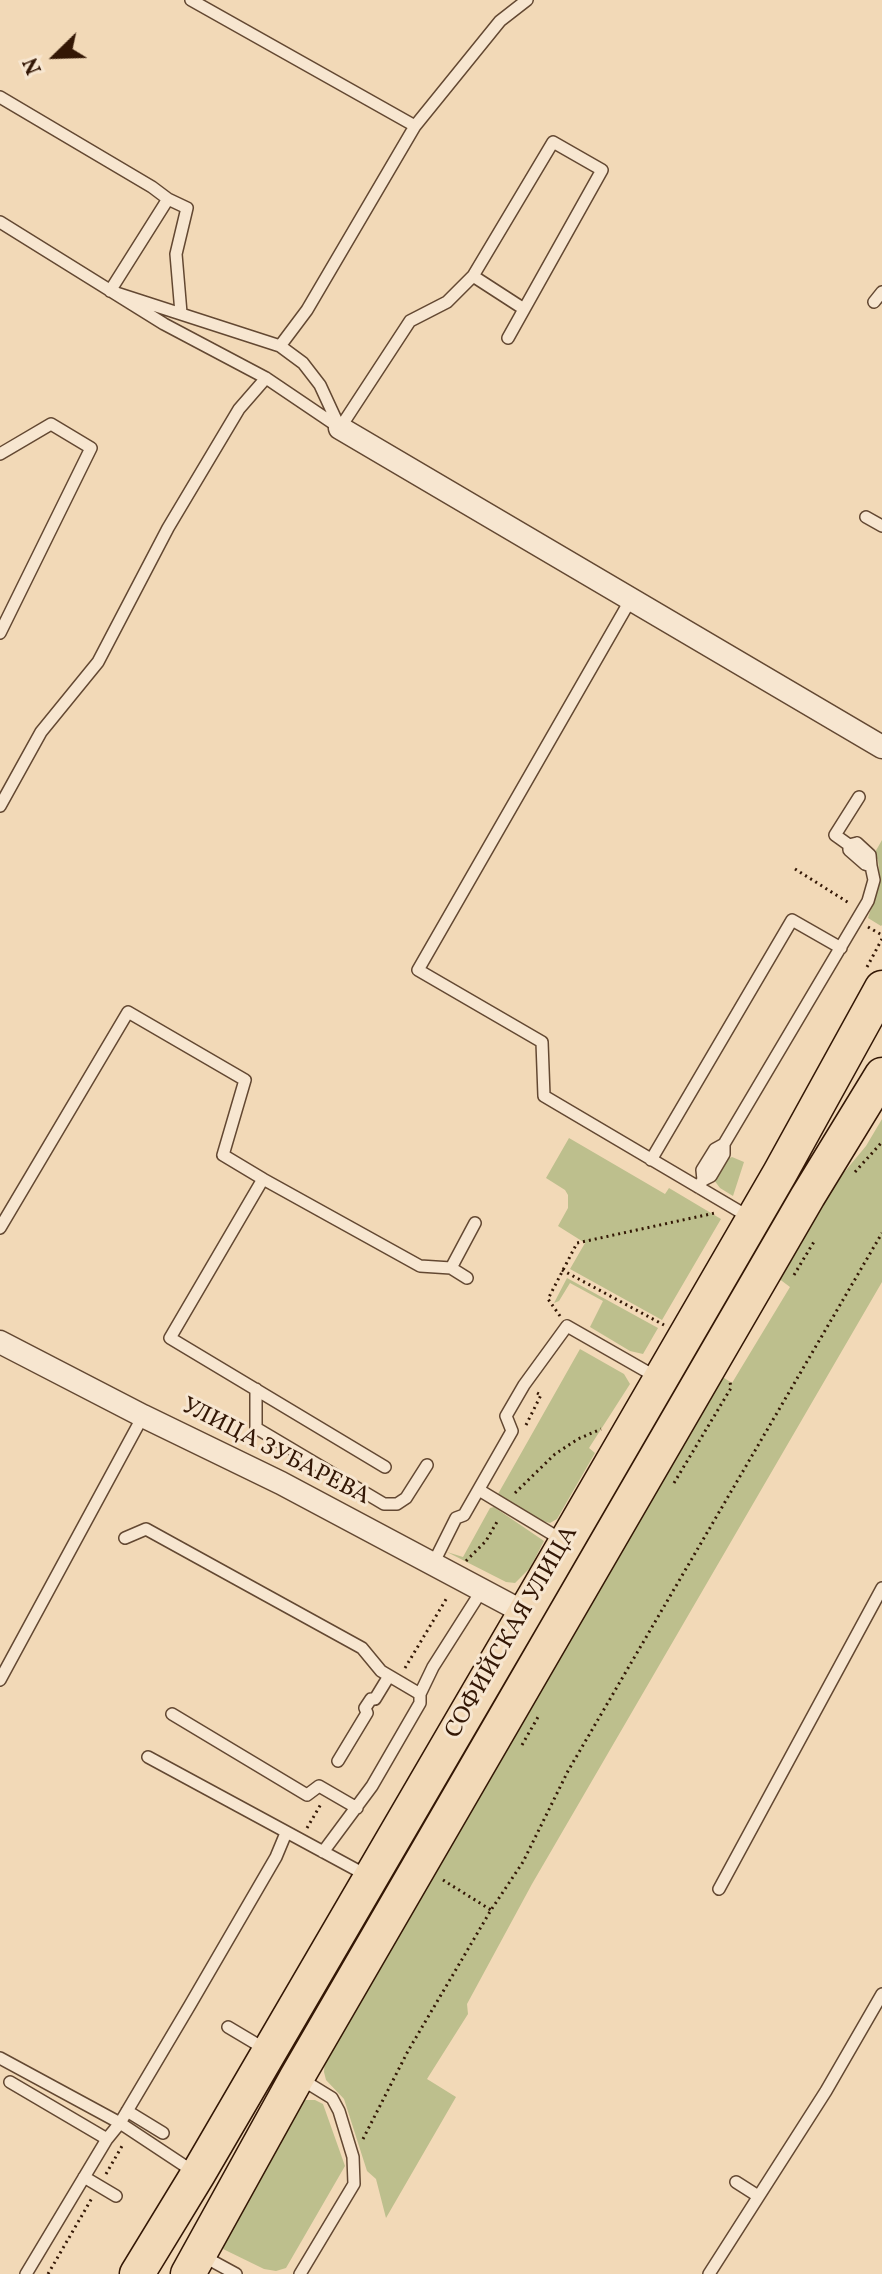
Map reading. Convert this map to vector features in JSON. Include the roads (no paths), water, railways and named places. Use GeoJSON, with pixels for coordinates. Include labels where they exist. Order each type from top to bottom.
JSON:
{"type":"FeatureCollection","features":[{"type":"Feature","properties":{"kind":"main road","name":"СОФИЙСКАЯ УЛИЦА"},"geometry":{"type":"LineString","coordinates":[[137,2274],[660,1379],[744,1214],[882,988]]}},
{"type":"Feature","properties":{"kind":"main road","name":"СОФИЙСКАЯ УЛИЦА"},"geometry":{"type":"LineString","coordinates":[[194,2264],[297,2077],[800,1209],[882,1075]]}},
{"type":"Feature","properties":{"kind":"street"},"geometry":{"type":"LineString","coordinates":[[340,428],[882,747]]}},
{"type":"Feature","properties":{"kind":"street","name":"УЛИЦА ЗУБАРЕВА"},"geometry":{"type":"LineString","coordinates":[[0,1342],[281,1483],[525,1613]]}},
{"type":"Feature","properties":{"kind":"lane"},"geometry":{"type":"LineString","coordinates":[[191,0],[415,126]]}},
{"type":"Feature","properties":{"kind":"lane"},"geometry":{"type":"LineString","coordinates":[[280,346],[307,310],[415,126],[500,21],[527,0]]}},
{"type":"Feature","properties":{"kind":"lane"},"geometry":{"type":"LineString","coordinates":[[0,97],[187,208],[176,254],[181,313]]}},
{"type":"Feature","properties":{"kind":"lane"},"geometry":{"type":"LineString","coordinates":[[340,428],[410,321],[447,302],[473,276],[553,142],[602,170],[508,338]]}},
{"type":"Feature","properties":{"kind":"lane"},"geometry":{"type":"LineString","coordinates":[[110,291],[168,199]]}},
{"type":"Feature","properties":{"kind":"lane"},"geometry":{"type":"LineString","coordinates":[[0,222],[164,324],[266,378],[340,428]]}},
{"type":"Feature","properties":{"kind":"lane"},"geometry":{"type":"LineString","coordinates":[[473,276],[524,309]]}},
{"type":"Feature","properties":{"kind":"lane"},"geometry":{"type":"LineString","coordinates":[[110,291],[280,346],[303,363],[320,385],[340,428]]}},
{"type":"Feature","properties":{"kind":"lane"},"geometry":{"type":"LineString","coordinates":[[0,806],[41,732],[98,662],[168,528],[239,409],[266,378]]}},
{"type":"Feature","properties":{"kind":"lane"},"geometry":{"type":"LineString","coordinates":[[0,454],[51,424],[91,448],[0,633]]}},
{"type":"Feature","properties":{"kind":"lane"},"geometry":{"type":"LineString","coordinates":[[866,517],[882,526]]}},
{"type":"Feature","properties":{"kind":"lane"},"geometry":{"type":"LineString","coordinates":[[631,599],[418,970],[542,1042],[544,1096],[651,1160],[700,1184],[744,1214]]}},
{"type":"Feature","properties":{"kind":"lane"},"geometry":{"type":"LineString","coordinates":[[700,1184],[711,1176],[724,1154],[724,1144],[841,948],[872,889],[874,873],[871,866],[854,855],[849,845],[835,835],[859,797]]}},
{"type":"Feature","properties":{"kind":"lane"},"geometry":{"type":"LineString","coordinates":[[651,1160],[792,920],[841,948]]}},
{"type":"Feature","properties":{"kind":"lane"},"geometry":{"type":"LineString","coordinates":[[0,1228],[128,1012],[245,1080],[223,1155],[420,1266],[451,1268],[467,1278]]}},
{"type":"Feature","properties":{"kind":"lane"},"geometry":{"type":"LineString","coordinates":[[263,1179],[170,1338],[385,1467]]}},
{"type":"Feature","properties":{"kind":"lane"},"geometry":{"type":"LineString","coordinates":[[451,1268],[475,1223]]}},
{"type":"Feature","properties":{"kind":"lane"},"geometry":{"type":"LineString","coordinates":[[433,1564],[456,1518],[464,1515],[512,1431],[506,1416],[524,1385],[567,1326],[660,1379]]}},
{"type":"Feature","properties":{"kind":"lane"},"geometry":{"type":"LineString","coordinates":[[256,1389],[256,1428],[384,1504],[397,1504],[406,1498],[427,1465]]}},
{"type":"Feature","properties":{"kind":"lane"},"geometry":{"type":"LineString","coordinates":[[0,1680],[143,1416]]}},
{"type":"Feature","properties":{"kind":"lane"},"geometry":{"type":"LineString","coordinates":[[479,1490],[566,1542]]}},
{"type":"Feature","properties":{"kind":"lane"},"geometry":{"type":"LineString","coordinates":[[125,1538],[146,1529],[362,1648],[381,1671],[420,1694]]}},
{"type":"Feature","properties":{"kind":"lane"},"geometry":{"type":"LineString","coordinates":[[719,1889],[882,1588]]}},
{"type":"Feature","properties":{"kind":"lane"},"geometry":{"type":"LineString","coordinates":[[323,1852],[357,1808],[420,1703],[420,1694],[433,1667],[482,1590]]}},
{"type":"Feature","properties":{"kind":"lane"},"geometry":{"type":"LineString","coordinates":[[338,1761],[367,1713],[365,1708],[371,1699],[375,1699],[389,1676]]}},
{"type":"Feature","properties":{"kind":"lane"},"geometry":{"type":"LineString","coordinates":[[172,1714],[307,1795],[319,1786],[357,1808]]}},
{"type":"Feature","properties":{"kind":"lane"},"geometry":{"type":"LineString","coordinates":[[148,1757],[370,1877]]}},
{"type":"Feature","properties":{"kind":"lane"},"geometry":{"type":"LineString","coordinates":[[26,2274],[107,2139],[120,2123],[276,1857],[286,1833]]}},
{"type":"Feature","properties":{"kind":"lane"},"geometry":{"type":"LineString","coordinates":[[709,2274],[826,2091],[882,1994]]}},
{"type":"Feature","properties":{"kind":"lane"},"geometry":{"type":"LineString","coordinates":[[228,2027],[270,2051]]}},
{"type":"Feature","properties":{"kind":"lane"},"geometry":{"type":"LineString","coordinates":[[2,2063],[120,2123],[198,2174]]}},
{"type":"Feature","properties":{"kind":"lane"},"geometry":{"type":"LineString","coordinates":[[297,2077],[332,2098],[339,2111],[353,2157],[354,2184],[300,2274]]}},
{"type":"Feature","properties":{"kind":"lane"},"geometry":{"type":"LineString","coordinates":[[10,2082],[107,2139]]}},
{"type":"Feature","properties":{"kind":"lane"},"geometry":{"type":"LineString","coordinates":[[127,2111],[163,2133]]}},
{"type":"Feature","properties":{"kind":"lane"},"geometry":{"type":"LineString","coordinates":[[84,2177],[116,2196]]}},
{"type":"Feature","properties":{"kind":"lane"},"geometry":{"type":"LineString","coordinates":[[736,2182],[758,2196]]}},
{"type":"Feature","properties":{"kind":"lane"},"geometry":{"type":"LineString","coordinates":[[194,2264],[236,2274]]}}]}
